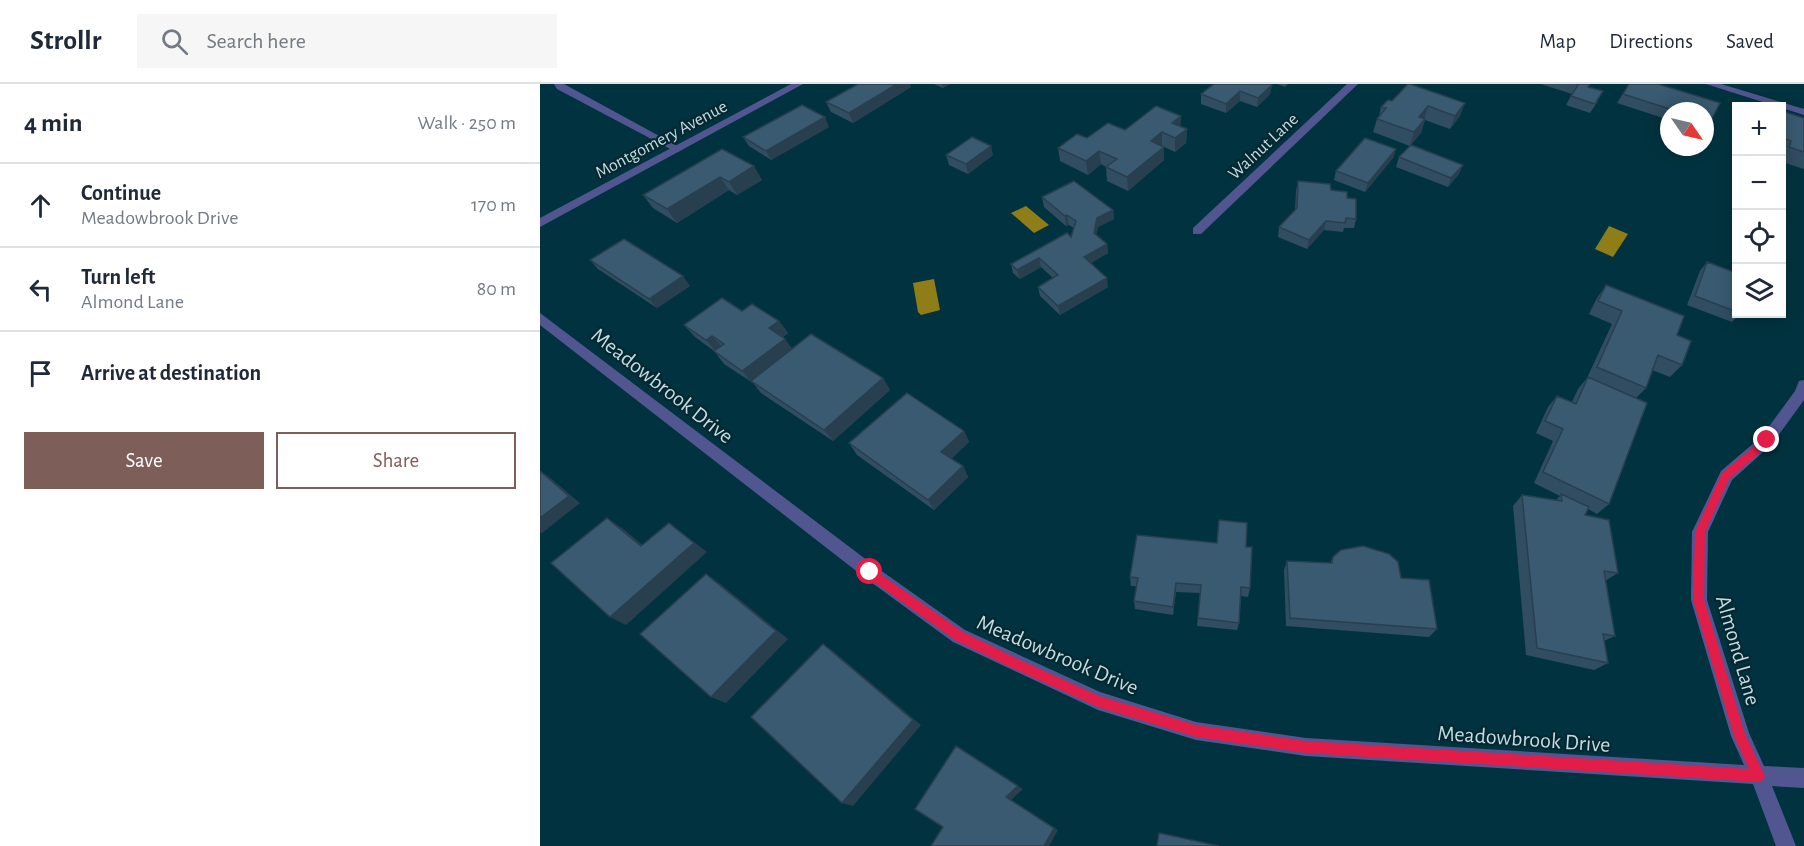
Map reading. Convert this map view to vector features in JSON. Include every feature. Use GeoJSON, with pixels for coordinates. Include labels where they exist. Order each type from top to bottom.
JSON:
{"type":"FeatureCollection","features":[{"type":"Feature","properties":{"kind":"street"},"geometry":{"type":"LineString","coordinates":[[559,84],[678,149]]}},
{"type":"Feature","properties":{"kind":"street","name":"Montgomery Avenue"},"geometry":{"type":"LineString","coordinates":[[540,223],[798,84]]}},
{"type":"Feature","properties":{"kind":"street","name":"Walnut Lane"},"geometry":{"type":"LineString","coordinates":[[1197,231],[1353,84]]}},
{"type":"Feature","properties":{"kind":"street"},"geometry":{"type":"LineString","coordinates":[[1711,84],[1804,112]]}},
{"type":"Feature","properties":{"kind":"street","name":"Meadowbrook Drive"},"geometry":{"type":"LineString","coordinates":[[540,318],[870,572],[959,636],[1098,701],[1196,731],[1306,747],[1804,778]]}},
{"type":"Feature","properties":{"kind":"street","name":"Almond Lane"},"geometry":{"type":"LineString","coordinates":[[1786,846],[1759,776],[1740,736],[1699,600],[1700,532],[1726,476],[1767,440],[1801,393],[1804,385]]}},
{"type":"Feature","properties":{"kind":"shaded area"},"geometry":{"type":"Polygon","coordinates":[[[1026,206],[1049,225],[1034,233],[1011,213],[1026,206]]]}},
{"type":"Feature","properties":{"kind":"shaded area"},"geometry":{"type":"Polygon","coordinates":[[[1609,226],[1628,234],[1613,257],[1595,249],[1609,226]]]}},
{"type":"Feature","properties":{"kind":"shaded area"},"geometry":{"type":"Polygon","coordinates":[[[934,279],[940,310],[921,315],[918,312],[913,283],[934,279]]]}},
{"type":"Feature","properties":{"kind":"building"},"geometry":{"type":"Polygon","coordinates":[[[858,84],[897,84],[849,113],[826,102],[858,84]]]}},
{"type":"Feature","properties":{"kind":"building"},"geometry":{"type":"Polygon","coordinates":[[[1214,84],[1272,85],[1258,98],[1240,91],[1226,104],[1201,94],[1214,84]]]}},
{"type":"Feature","properties":{"kind":"building"},"geometry":{"type":"Polygon","coordinates":[[[1408,84],[1465,103],[1455,116],[1428,106],[1419,117],[1425,119],[1414,132],[1377,119],[1386,108],[1381,107],[1388,100],[1392,101],[1408,84]]]}},
{"type":"Feature","properties":{"kind":"building"},"geometry":{"type":"Polygon","coordinates":[[[1576,84],[1590,84],[1588,87],[1603,91],[1595,104],[1571,96],[1578,85],[1576,84]]]}},
{"type":"Feature","properties":{"kind":"building"},"geometry":{"type":"Polygon","coordinates":[[[1629,84],[1658,84],[1720,103],[1714,114],[1714,102],[1660,102],[1660,106],[1623,94],[1629,84]]]}},
{"type":"Feature","properties":{"kind":"building"},"geometry":{"type":"Polygon","coordinates":[[[802,105],[825,117],[766,151],[743,137],[802,105]]]}},
{"type":"Feature","properties":{"kind":"building"},"geometry":{"type":"Polygon","coordinates":[[[1156,106],[1181,116],[1172,123],[1187,129],[1175,138],[1162,132],[1151,141],[1164,147],[1127,177],[1106,167],[1117,159],[1099,151],[1086,161],[1058,148],[1077,134],[1087,138],[1108,123],[1125,130],[1156,106]]]}},
{"type":"Feature","properties":{"kind":"building"},"geometry":{"type":"Polygon","coordinates":[[[1786,112],[1804,118],[1804,152],[1789,147],[1791,141],[1786,139],[1786,112]]]}},
{"type":"Feature","properties":{"kind":"building"},"geometry":{"type":"Polygon","coordinates":[[[972,137],[991,146],[966,164],[946,155],[972,137]]]}},
{"type":"Feature","properties":{"kind":"building"},"geometry":{"type":"Polygon","coordinates":[[[1365,138],[1396,149],[1368,183],[1336,171],[1365,138]]]}},
{"type":"Feature","properties":{"kind":"building"},"geometry":{"type":"Polygon","coordinates":[[[1411,145],[1463,165],[1451,178],[1399,157],[1411,145]]]}},
{"type":"Feature","properties":{"kind":"building"},"geometry":{"type":"Polygon","coordinates":[[[722,149],[754,166],[729,182],[720,177],[667,209],[643,195],[722,149]]]}},
{"type":"Feature","properties":{"kind":"building"},"geometry":{"type":"Polygon","coordinates":[[[1074,181],[1113,210],[1097,218],[1094,233],[1107,244],[1084,257],[1107,278],[1058,306],[1038,287],[1058,275],[1039,258],[1017,270],[1011,264],[1067,233],[1071,237],[1076,221],[1065,216],[1042,197],[1074,181]]]}},
{"type":"Feature","properties":{"kind":"building"},"geometry":{"type":"Polygon","coordinates":[[[1298,181],[1330,184],[1331,190],[1347,192],[1347,198],[1356,199],[1356,219],[1346,218],[1345,223],[1326,221],[1309,240],[1279,227],[1297,208],[1298,181]]]}},
{"type":"Feature","properties":{"kind":"building"},"geometry":{"type":"Polygon","coordinates":[[[624,239],[683,276],[649,299],[590,260],[624,239]]]}},
{"type":"Feature","properties":{"kind":"building"},"geometry":{"type":"Polygon","coordinates":[[[1707,262],[1732,271],[1732,310],[1695,296],[1707,262]]]}},
{"type":"Feature","properties":{"kind":"building"},"geometry":{"type":"Polygon","coordinates":[[[1606,285],[1684,316],[1677,335],[1691,341],[1682,365],[1658,355],[1646,388],[1597,367],[1622,311],[1598,301],[1606,285]]]}},
{"type":"Feature","properties":{"kind":"building"},"geometry":{"type":"Polygon","coordinates":[[[722,298],[742,311],[752,304],[779,321],[769,328],[785,339],[742,371],[714,351],[724,344],[712,336],[706,340],[684,325],[722,298]]]}},
{"type":"Feature","properties":{"kind":"building"},"geometry":{"type":"Polygon","coordinates":[[[811,334],[883,378],[824,430],[751,381],[811,334]]]}},
{"type":"Feature","properties":{"kind":"building"},"geometry":{"type":"Polygon","coordinates":[[[1588,377],[1647,403],[1609,504],[1543,472],[1563,429],[1545,421],[1557,396],[1576,404],[1588,377]]]}},
{"type":"Feature","properties":{"kind":"building"},"geometry":{"type":"Polygon","coordinates":[[[907,393],[964,431],[941,452],[963,466],[928,500],[849,443],[907,393]]]}},
{"type":"Feature","properties":{"kind":"building"},"geometry":{"type":"Polygon","coordinates":[[[540,471],[569,496],[540,518],[540,471]]]}},
{"type":"Feature","properties":{"kind":"building"},"geometry":{"type":"Polygon","coordinates":[[[1561,494],[1589,507],[1585,515],[1609,520],[1618,573],[1604,571],[1615,636],[1603,634],[1608,663],[1537,648],[1522,495],[1562,501],[1561,494]]]}},
{"type":"Feature","properties":{"kind":"building"},"geometry":{"type":"Polygon","coordinates":[[[607,518],[641,546],[669,523],[694,543],[610,617],[551,563],[607,518]]]}},
{"type":"Feature","properties":{"kind":"building"},"geometry":{"type":"Polygon","coordinates":[[[1219,520],[1247,523],[1246,547],[1252,547],[1250,588],[1241,587],[1239,623],[1198,618],[1201,585],[1176,583],[1173,607],[1134,601],[1138,578],[1130,577],[1137,535],[1217,543],[1219,520]]]}},
{"type":"Feature","properties":{"kind":"building"},"geometry":{"type":"Polygon","coordinates":[[[1363,546],[1389,554],[1398,562],[1401,578],[1429,580],[1437,629],[1290,618],[1287,561],[1332,563],[1333,557],[1341,550],[1363,546]]]}},
{"type":"Feature","properties":{"kind":"building"},"geometry":{"type":"Polygon","coordinates":[[[706,574],[776,631],[711,697],[640,634],[706,574]]]}},
{"type":"Feature","properties":{"kind":"building"},"geometry":{"type":"Polygon","coordinates":[[[823,644],[913,720],[842,803],[751,717],[823,644]]]}},
{"type":"Feature","properties":{"kind":"building"},"geometry":{"type":"Polygon","coordinates":[[[956,746],[1018,786],[1006,797],[1054,828],[1044,846],[931,846],[943,827],[915,809],[956,746]]]}},
{"type":"Feature","properties":{"kind":"building"},"geometry":{"type":"Polygon","coordinates":[[[1159,833],[1219,846],[1157,846],[1159,833]]]}},
{"type":"Feature","properties":{"kind":"route"},"geometry":{"type":"LineString","coordinates":[[870,572],[959,636],[1014,663],[1098,701],[1196,731],[1306,747],[1759,776],[1740,736],[1699,600],[1700,532],[1726,476],[1767,440]]}}]}
